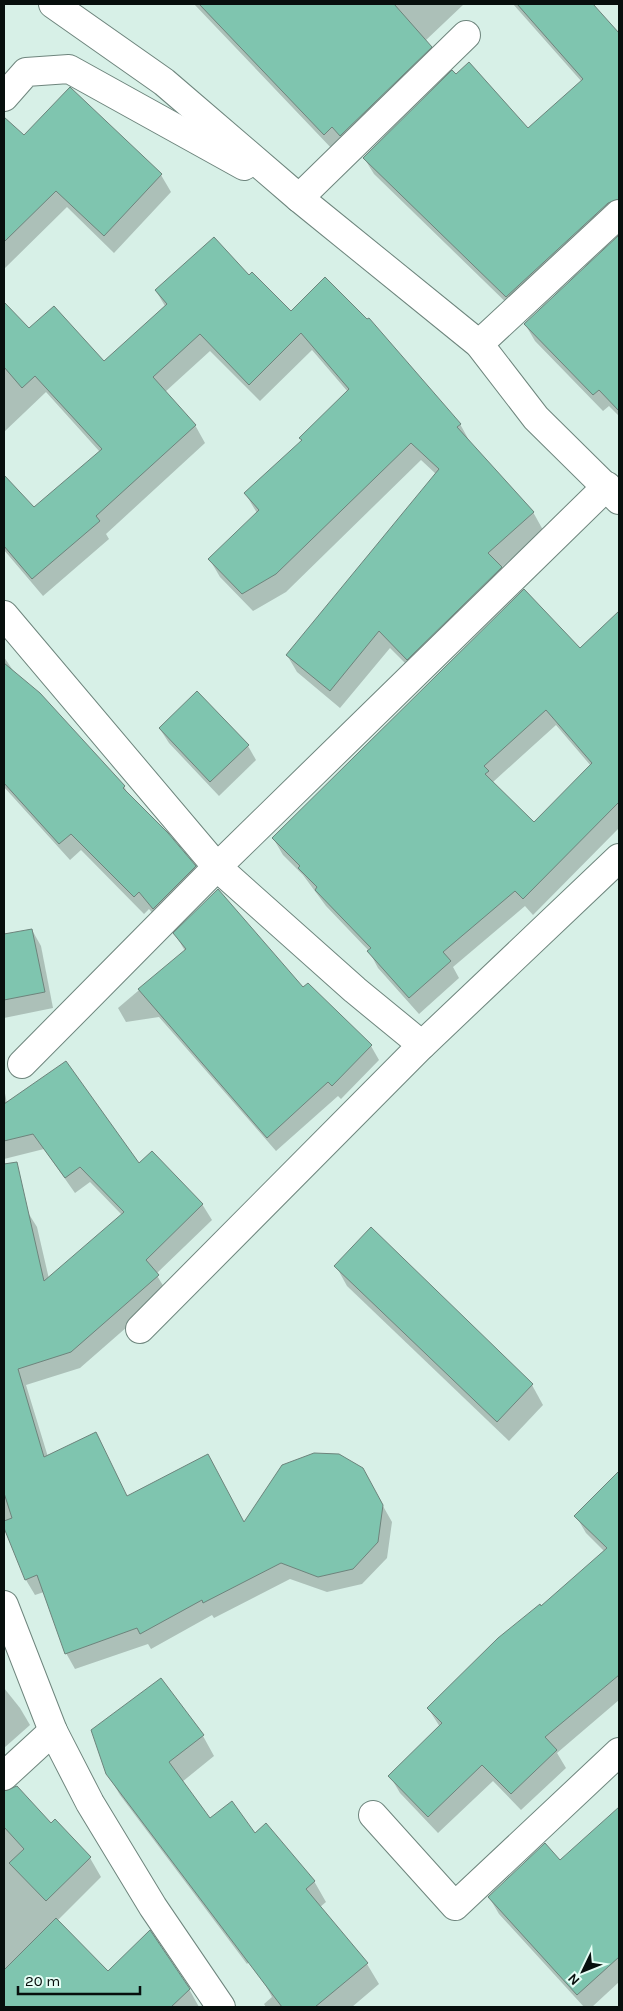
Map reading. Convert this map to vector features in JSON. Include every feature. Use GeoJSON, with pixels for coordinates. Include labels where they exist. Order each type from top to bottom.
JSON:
{"type":"FeatureCollection","features":[{"type":"Feature","properties":{"kind":"street"},"geometry":{"type":"LineString","coordinates":[[22,1064],[217,867],[613,493],[536,418],[479,344],[298,196],[164,82],[53,4]]}},
{"type":"Feature","properties":{"kind":"street"},"geometry":{"type":"LineString","coordinates":[[298,196],[466,35]]}},
{"type":"Feature","properties":{"kind":"street"},"geometry":{"type":"LineString","coordinates":[[4,97],[26,72],[69,69],[298,196]]}},
{"type":"Feature","properties":{"kind":"street"},"geometry":{"type":"LineString","coordinates":[[479,344],[619,214]]}},
{"type":"Feature","properties":{"kind":"street"},"geometry":{"type":"LineString","coordinates":[[4,615],[217,867],[355,990],[422,1045]]}},
{"type":"Feature","properties":{"kind":"street"},"geometry":{"type":"LineString","coordinates":[[140,1329],[422,1045],[619,858]]}},
{"type":"Feature","properties":{"kind":"street"},"geometry":{"type":"LineString","coordinates":[[4,1605],[53,1731],[90,1802],[153,1907],[220,2007]]}},
{"type":"Feature","properties":{"kind":"street"},"geometry":{"type":"LineString","coordinates":[[4,1776],[53,1731]]}},
{"type":"Feature","properties":{"kind":"street"},"geometry":{"type":"LineString","coordinates":[[373,1816],[455,1906],[619,1752]]}},
{"type":"Feature","properties":{"kind":"building"},"geometry":{"type":"Polygon","coordinates":[[[199,4],[394,4],[432,47],[340,136],[332,127],[324,135],[199,4]]]}},
{"type":"Feature","properties":{"kind":"building"},"geometry":{"type":"Polygon","coordinates":[[[517,4],[593,4],[619,33],[619,199],[608,203],[506,297],[363,158],[452,70],[456,74],[469,62],[528,128],[583,79],[517,4]]]}},
{"type":"Feature","properties":{"kind":"building"},"geometry":{"type":"Polygon","coordinates":[[[70,87],[162,174],[104,236],[56,191],[4,242],[4,117],[24,135],[70,87]]]}},
{"type":"Feature","properties":{"kind":"building"},"geometry":{"type":"Polygon","coordinates":[[[619,235],[619,411],[599,390],[593,395],[524,324],[619,235]]]}},
{"type":"Feature","properties":{"kind":"building"},"geometry":{"type":"Polygon","coordinates":[[[214,237],[249,275],[252,272],[291,311],[325,277],[367,319],[369,318],[461,424],[457,427],[534,512],[488,553],[502,567],[407,660],[379,631],[330,691],[286,655],[439,469],[411,443],[276,574],[242,594],[208,559],[259,510],[244,493],[302,440],[299,438],[349,389],[301,333],[249,385],[200,334],[153,377],[196,425],[96,516],[100,521],[32,579],[4,546],[4,475],[34,507],[102,449],[35,376],[22,388],[4,367],[4,302],[29,328],[54,306],[104,361],[167,304],[155,290],[214,237]]]}},
{"type":"Feature","properties":{"kind":"building"},"geometry":{"type":"Polygon","coordinates":[[[524,589],[580,648],[619,611],[619,802],[523,899],[515,891],[443,952],[451,961],[409,998],[367,951],[371,948],[315,890],[317,887],[298,868],[300,866],[272,838],[524,589]],[[546,710],[484,766],[489,771],[485,774],[534,822],[592,763],[546,710]]]}},
{"type":"Feature","properties":{"kind":"building"},"geometry":{"type":"Polygon","coordinates":[[[4,663],[40,693],[125,786],[123,788],[168,833],[196,866],[153,909],[139,892],[134,897],[71,834],[59,844],[4,783],[4,663]]]}},
{"type":"Feature","properties":{"kind":"building"},"geometry":{"type":"Polygon","coordinates":[[[197,691],[249,745],[210,782],[159,728],[197,691]]]}},
{"type":"Feature","properties":{"kind":"building"},"geometry":{"type":"Polygon","coordinates":[[[218,889],[303,987],[308,983],[372,1045],[332,1086],[328,1082],[267,1138],[138,989],[186,949],[173,933],[218,889]]]}},
{"type":"Feature","properties":{"kind":"building"},"geometry":{"type":"Polygon","coordinates":[[[32,929],[45,992],[4,1000],[4,934],[32,929]]]}},
{"type":"Feature","properties":{"kind":"building"},"geometry":{"type":"Polygon","coordinates":[[[66,1061],[139,1163],[152,1151],[203,1204],[146,1260],[159,1275],[71,1352],[18,1369],[44,1457],[96,1432],[127,1496],[208,1454],[244,1522],[282,1465],[314,1453],[339,1454],[363,1468],[383,1505],[378,1542],[353,1569],[318,1577],[281,1563],[203,1603],[202,1600],[140,1634],[137,1628],[65,1654],[37,1575],[25,1580],[4,1528],[4,1521],[12,1518],[4,1493],[4,1164],[17,1162],[44,1281],[124,1212],[80,1167],[65,1178],[33,1134],[4,1141],[4,1104],[66,1061]]]}},
{"type":"Feature","properties":{"kind":"building"},"geometry":{"type":"Polygon","coordinates":[[[371,1227],[533,1384],[497,1422],[334,1266],[371,1227]]]}},
{"type":"Feature","properties":{"kind":"building"},"geometry":{"type":"Polygon","coordinates":[[[619,1471],[619,1675],[545,1737],[557,1750],[511,1794],[482,1765],[428,1817],[388,1776],[442,1723],[427,1708],[498,1638],[540,1604],[541,1606],[607,1548],[574,1516],[619,1471]]]}},
{"type":"Feature","properties":{"kind":"building"},"geometry":{"type":"Polygon","coordinates":[[[161,1678],[204,1735],[169,1762],[210,1818],[232,1801],[255,1833],[266,1823],[315,1881],[306,1889],[368,1963],[315,2007],[282,2007],[106,1774],[91,1730],[161,1678]]]}},
{"type":"Feature","properties":{"kind":"building"},"geometry":{"type":"Polygon","coordinates":[[[17,1786],[51,1823],[55,1819],[91,1857],[46,1901],[9,1863],[24,1849],[4,1827],[4,1791],[17,1786]]]}},
{"type":"Feature","properties":{"kind":"building"},"geometry":{"type":"Polygon","coordinates":[[[619,1807],[619,1957],[577,1995],[488,1897],[545,1843],[560,1860],[619,1807]]]}},
{"type":"Feature","properties":{"kind":"building"},"geometry":{"type":"Polygon","coordinates":[[[56,1918],[108,1971],[150,1930],[190,1989],[171,2007],[4,2007],[4,1970],[56,1918]]]}}]}
